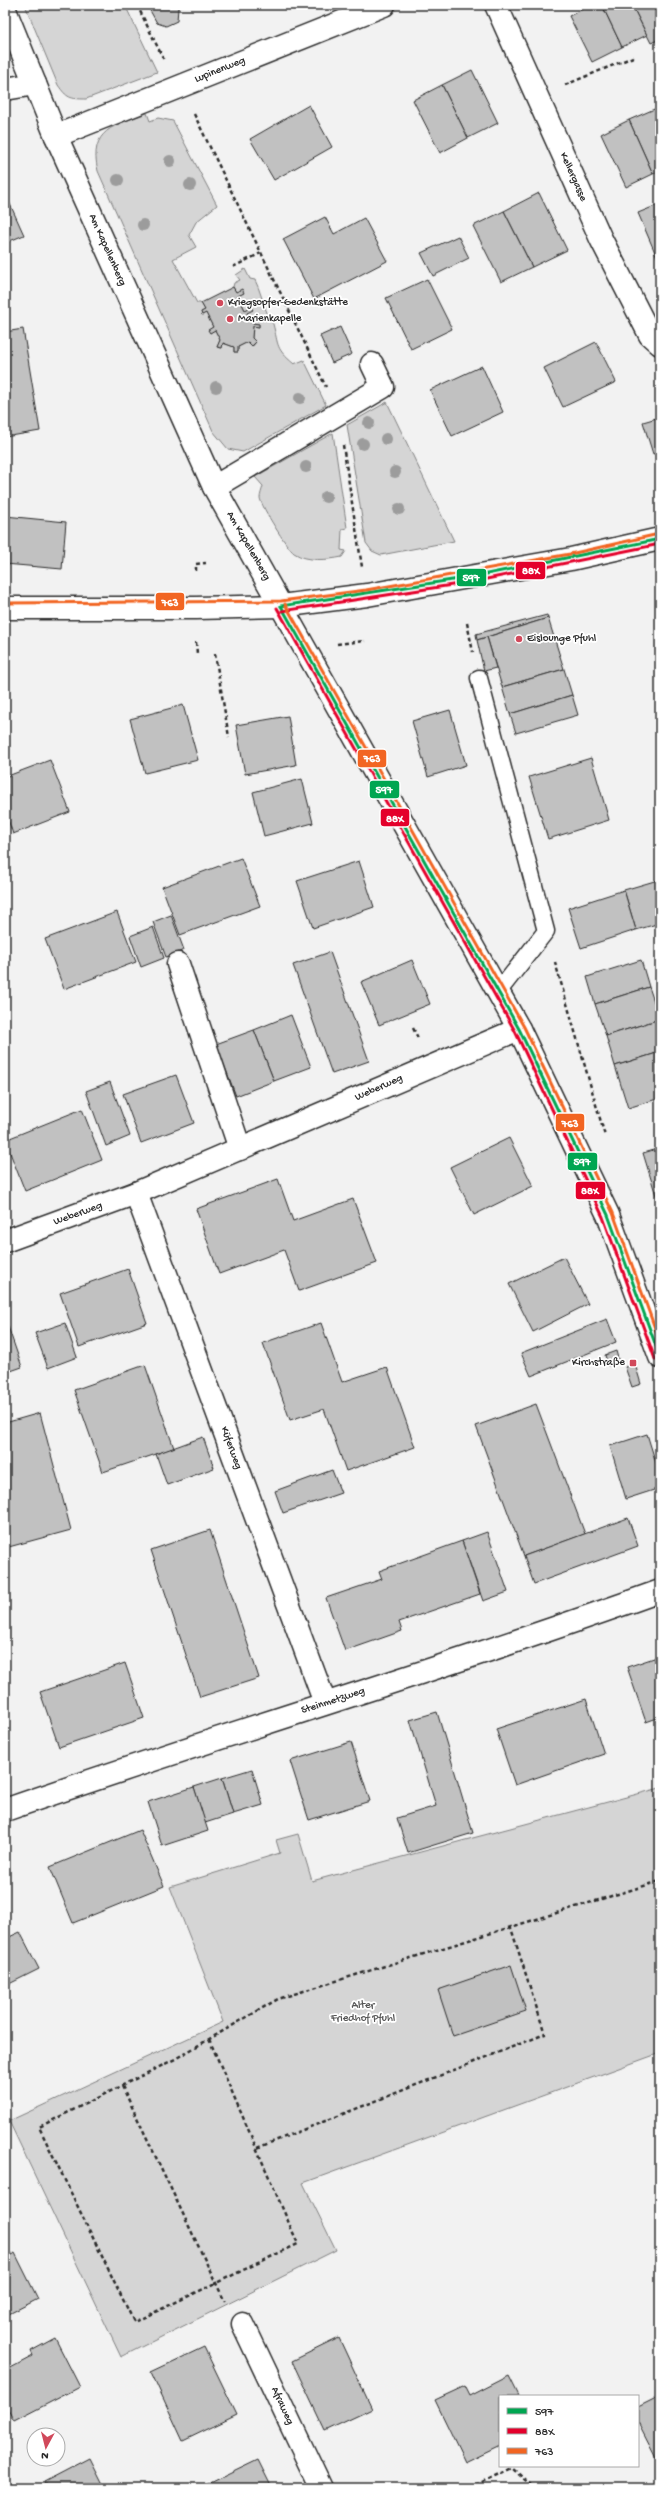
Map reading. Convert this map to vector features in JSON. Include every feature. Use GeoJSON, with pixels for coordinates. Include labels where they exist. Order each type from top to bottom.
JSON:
{"type":"FeatureCollection","features":[{"type":"Feature","properties":{"kind":"street","name":"Lupinenweg"},"geometry":{"type":"LineString","coordinates":[[56,136],[384,5]]}},
{"type":"Feature","properties":{"kind":"street","name":"Kellergasse"},"geometry":{"type":"LineString","coordinates":[[496,5],[601,239],[650,336],[660,344]]}},
{"type":"Feature","properties":{"kind":"street","name":"Am Kapellenberg"},"geometry":{"type":"LineString","coordinates":[[5,10],[56,136],[214,487],[281,606]]}},
{"type":"Feature","properties":{"kind":"street"},"geometry":{"type":"LineString","coordinates":[[5,90],[35,84]]}},
{"type":"Feature","properties":{"kind":"street"},"geometry":{"type":"LineString","coordinates":[[214,487],[382,387],[372,364]]}},
{"type":"Feature","properties":{"kind":"street"},"geometry":{"type":"LineString","coordinates":[[5,608],[196,608],[281,606],[367,595],[571,559],[660,539]]}},
{"type":"Feature","properties":{"kind":"street"},"geometry":{"type":"LineString","coordinates":[[281,606],[499,991],[519,1029],[608,1215],[660,1357]]}},
{"type":"Feature","properties":{"kind":"street"},"geometry":{"type":"LineString","coordinates":[[178,964],[240,1149]]}},
{"type":"Feature","properties":{"kind":"street","name":"Weberweg"},"geometry":{"type":"LineString","coordinates":[[5,1241],[136,1193],[519,1029]]}},
{"type":"Feature","properties":{"kind":"street","name":"Küferweg"},"geometry":{"type":"LineString","coordinates":[[136,1193],[325,1702]]}},
{"type":"Feature","properties":{"kind":"street","name":"Steinmetzweg"},"geometry":{"type":"LineString","coordinates":[[5,1810],[325,1702],[538,1635],[660,1591]]}},
{"type":"Feature","properties":{"kind":"street","name":"Afraweg"},"geometry":{"type":"LineString","coordinates":[[243,2324],[321,2488]]}},
{"type":"Feature","properties":{"kind":"lane"},"geometry":{"type":"LineString","coordinates":[[479,678],[546,931],[499,991]]}},
{"type":"Feature","properties":{"kind":"path"},"geometry":{"type":"LineString","coordinates":[[137,5],[165,63]]}},
{"type":"Feature","properties":{"kind":"path"},"geometry":{"type":"LineString","coordinates":[[537,97],[633,57]]}},
{"type":"Feature","properties":{"kind":"path"},"geometry":{"type":"LineString","coordinates":[[192,111],[329,394]]}},
{"type":"Feature","properties":{"kind":"path"},"geometry":{"type":"LineString","coordinates":[[233,267],[261,253]]}},
{"type":"Feature","properties":{"kind":"path"},"geometry":{"type":"LineString","coordinates":[[343,441],[361,564]]}},
{"type":"Feature","properties":{"kind":"path"},"geometry":{"type":"LineString","coordinates":[[196,571],[196,564],[206,563]]}},
{"type":"Feature","properties":{"kind":"path"},"geometry":{"type":"LineString","coordinates":[[196,642],[196,654]]}},
{"type":"Feature","properties":{"kind":"path"},"geometry":{"type":"LineString","coordinates":[[215,654],[229,737]]}},
{"type":"Feature","properties":{"kind":"path"},"geometry":{"type":"LineString","coordinates":[[546,931],[607,1141]]}},
{"type":"Feature","properties":{"kind":"path"},"geometry":{"type":"LineString","coordinates":[[209,2039],[298,2244],[134,2322],[39,2127],[122,2086],[209,2039],[278,1999],[660,1881]]}},
{"type":"Feature","properties":{"kind":"path"},"geometry":{"type":"LineString","coordinates":[[257,2148],[545,2034],[511,1928]]}},
{"type":"Feature","properties":{"kind":"path"},"geometry":{"type":"LineString","coordinates":[[122,2086],[226,2304]]}},
{"type":"Feature","properties":{"kind":"path"},"geometry":{"type":"LineString","coordinates":[[469,2488],[512,2468],[534,2488]]}},
{"type":"Feature","properties":{"kind":"green space"},"geometry":{"type":"Polygon","coordinates":[[[25,5],[125,5],[157,72],[86,99],[69,97],[58,85],[25,5]]]}},
{"type":"Feature","properties":{"kind":"green space"},"geometry":{"type":"Polygon","coordinates":[[[147,113],[150,121],[158,118],[173,121],[217,205],[196,222],[189,235],[196,247],[173,259],[197,303],[201,303],[205,310],[201,312],[202,315],[206,313],[213,327],[209,330],[210,333],[215,330],[220,340],[217,347],[222,348],[223,343],[234,347],[234,352],[238,352],[238,347],[248,342],[253,346],[256,342],[252,338],[253,326],[259,327],[259,324],[252,323],[238,296],[243,293],[236,292],[233,287],[234,283],[240,280],[236,275],[245,269],[250,279],[255,280],[257,284],[281,350],[294,364],[304,360],[326,405],[243,452],[228,449],[213,431],[98,171],[96,157],[97,146],[101,138],[107,131],[124,121],[147,113]]]}},
{"type":"Feature","properties":{"kind":"green space"},"geometry":{"type":"Polygon","coordinates":[[[387,402],[454,541],[381,555],[372,551],[366,543],[347,425],[387,402]]]}},
{"type":"Feature","properties":{"kind":"green space"},"geometry":{"type":"Polygon","coordinates":[[[333,433],[347,528],[342,529],[341,550],[346,551],[342,557],[318,560],[305,558],[299,556],[291,550],[275,527],[261,502],[260,498],[263,486],[255,477],[333,433]]]}},
{"type":"Feature","properties":{"kind":"green space","name":"Alter Friedhof Pfuhl"},"geometry":{"type":"Polygon","coordinates":[[[660,1788],[660,2053],[303,2183],[336,2250],[121,2357],[9,2121],[223,2022],[170,1887],[280,1853],[276,1840],[298,1834],[312,1881],[660,1788]]]}},
{"type":"Feature","properties":{"kind":"building"},"geometry":{"type":"Polygon","coordinates":[[[147,5],[184,5],[178,8],[177,21],[166,26],[157,23],[147,5]]]}},
{"type":"Feature","properties":{"kind":"building"},"geometry":{"type":"Polygon","coordinates":[[[591,5],[602,5],[622,47],[592,62],[569,16],[591,5]]]}},
{"type":"Feature","properties":{"kind":"building"},"geometry":{"type":"Polygon","coordinates":[[[602,5],[632,5],[647,35],[622,47],[602,5]]]}},
{"type":"Feature","properties":{"kind":"building"},"geometry":{"type":"Polygon","coordinates":[[[632,5],[660,5],[660,39],[651,43],[632,5]]]}},
{"type":"Feature","properties":{"kind":"building"},"geometry":{"type":"Polygon","coordinates":[[[472,70],[498,123],[468,138],[442,85],[472,70]]]}},
{"type":"Feature","properties":{"kind":"building"},"geometry":{"type":"Polygon","coordinates":[[[442,85],[468,138],[440,153],[413,100],[442,85]]]}},
{"type":"Feature","properties":{"kind":"building"},"geometry":{"type":"Polygon","coordinates":[[[309,105],[332,147],[274,180],[250,139],[309,105]]]}},
{"type":"Feature","properties":{"kind":"building"},"geometry":{"type":"Polygon","coordinates":[[[659,107],[660,171],[653,174],[629,120],[659,107]]]}},
{"type":"Feature","properties":{"kind":"building"},"geometry":{"type":"Polygon","coordinates":[[[629,120],[653,174],[626,187],[601,134],[629,120]]]}},
{"type":"Feature","properties":{"kind":"building"},"geometry":{"type":"Polygon","coordinates":[[[5,193],[24,235],[5,243],[5,193]]]}},
{"type":"Feature","properties":{"kind":"building"},"geometry":{"type":"Polygon","coordinates":[[[539,193],[567,250],[532,267],[504,211],[539,193]]]}},
{"type":"Feature","properties":{"kind":"building"},"geometry":{"type":"Polygon","coordinates":[[[660,204],[660,264],[638,213],[660,204]]]}},
{"type":"Feature","properties":{"kind":"building"},"geometry":{"type":"Polygon","coordinates":[[[504,211],[532,267],[501,282],[473,226],[504,211]]]}},
{"type":"Feature","properties":{"kind":"building"},"geometry":{"type":"Polygon","coordinates":[[[325,217],[334,234],[364,218],[387,261],[314,299],[283,239],[325,217]]]}},
{"type":"Feature","properties":{"kind":"building"},"geometry":{"type":"Polygon","coordinates":[[[458,236],[469,258],[433,276],[421,253],[458,236]]]}},
{"type":"Feature","properties":{"kind":"building"},"geometry":{"type":"Polygon","coordinates":[[[427,279],[452,329],[411,349],[386,298],[427,279]]]}},
{"type":"Feature","properties":{"kind":"building","name":"Marienkapelle"},"geometry":{"type":"Polygon","coordinates":[[[233,287],[236,292],[242,289],[244,293],[238,296],[245,310],[251,307],[253,310],[247,313],[252,323],[259,324],[259,327],[253,326],[252,338],[256,342],[252,346],[248,342],[238,347],[238,352],[234,352],[234,347],[223,343],[222,348],[217,347],[220,340],[215,330],[210,333],[208,330],[213,327],[206,313],[202,315],[201,312],[205,310],[201,303],[233,287]]]}},
{"type":"Feature","properties":{"kind":"building"},"geometry":{"type":"Polygon","coordinates":[[[340,327],[352,354],[332,363],[320,336],[340,327]]]}},
{"type":"Feature","properties":{"kind":"building"},"geometry":{"type":"Polygon","coordinates":[[[23,329],[40,431],[5,437],[5,332],[23,329]]]}},
{"type":"Feature","properties":{"kind":"building"},"geometry":{"type":"Polygon","coordinates":[[[596,342],[616,382],[563,407],[544,368],[596,342]]]}},
{"type":"Feature","properties":{"kind":"building"},"geometry":{"type":"Polygon","coordinates":[[[482,366],[503,412],[452,436],[430,390],[482,366]]]}},
{"type":"Feature","properties":{"kind":"building"},"geometry":{"type":"Polygon","coordinates":[[[660,417],[660,452],[653,454],[643,422],[660,417]]]}},
{"type":"Feature","properties":{"kind":"building"},"geometry":{"type":"Polygon","coordinates":[[[5,516],[66,522],[62,569],[5,564],[5,516]]]}},
{"type":"Feature","properties":{"kind":"building"},"geometry":{"type":"Polygon","coordinates":[[[547,615],[548,618],[477,640],[476,634],[547,615]]]}},
{"type":"Feature","properties":{"kind":"building"},"geometry":{"type":"Polygon","coordinates":[[[548,618],[564,669],[502,687],[487,637],[548,618]]]}},
{"type":"Feature","properties":{"kind":"building"},"geometry":{"type":"Polygon","coordinates":[[[487,637],[496,668],[484,671],[477,640],[487,637]]]}},
{"type":"Feature","properties":{"kind":"building"},"geometry":{"type":"Polygon","coordinates":[[[564,669],[572,695],[510,714],[502,687],[564,669]]]}},
{"type":"Feature","properties":{"kind":"building"},"geometry":{"type":"Polygon","coordinates":[[[572,695],[578,715],[516,733],[510,714],[572,695]]]}},
{"type":"Feature","properties":{"kind":"building"},"geometry":{"type":"Polygon","coordinates":[[[183,705],[198,760],[145,773],[130,719],[183,705]]]}},
{"type":"Feature","properties":{"kind":"building"},"geometry":{"type":"Polygon","coordinates":[[[450,710],[466,765],[428,777],[412,721],[450,710]]]}},
{"type":"Feature","properties":{"kind":"building"},"geometry":{"type":"Polygon","coordinates":[[[288,716],[296,765],[245,774],[236,725],[288,716]]]}},
{"type":"Feature","properties":{"kind":"building"},"geometry":{"type":"Polygon","coordinates":[[[591,758],[609,820],[548,839],[529,777],[591,758]]]}},
{"type":"Feature","properties":{"kind":"building"},"geometry":{"type":"Polygon","coordinates":[[[50,760],[70,812],[13,834],[5,811],[5,777],[50,760]]]}},
{"type":"Feature","properties":{"kind":"building"},"geometry":{"type":"Polygon","coordinates":[[[302,779],[313,823],[264,836],[253,792],[302,779]]]}},
{"type":"Feature","properties":{"kind":"building"},"geometry":{"type":"Polygon","coordinates":[[[241,858],[260,906],[180,935],[162,887],[241,858]]]}},
{"type":"Feature","properties":{"kind":"building"},"geometry":{"type":"Polygon","coordinates":[[[359,861],[374,907],[313,928],[297,881],[359,861]]]}},
{"type":"Feature","properties":{"kind":"building"},"geometry":{"type":"Polygon","coordinates":[[[658,880],[660,923],[636,930],[624,890],[658,880]]]}},
{"type":"Feature","properties":{"kind":"building"},"geometry":{"type":"Polygon","coordinates":[[[624,890],[636,930],[581,948],[568,908],[624,890]]]}},
{"type":"Feature","properties":{"kind":"building"},"geometry":{"type":"Polygon","coordinates":[[[117,912],[136,962],[64,989],[45,939],[117,912]]]}},
{"type":"Feature","properties":{"kind":"building"},"geometry":{"type":"Polygon","coordinates":[[[171,915],[184,950],[166,957],[153,922],[171,915]]]}},
{"type":"Feature","properties":{"kind":"building"},"geometry":{"type":"Polygon","coordinates":[[[153,927],[164,958],[141,967],[130,936],[153,927]]]}},
{"type":"Feature","properties":{"kind":"building"},"geometry":{"type":"Polygon","coordinates":[[[330,952],[369,1061],[332,1074],[293,965],[330,952]]]}},
{"type":"Feature","properties":{"kind":"building"},"geometry":{"type":"Polygon","coordinates":[[[412,960],[430,1004],[379,1025],[361,982],[412,960]]]}},
{"type":"Feature","properties":{"kind":"building"},"geometry":{"type":"Polygon","coordinates":[[[641,960],[649,987],[595,1004],[587,977],[641,960]]]}},
{"type":"Feature","properties":{"kind":"building"},"geometry":{"type":"Polygon","coordinates":[[[649,987],[660,1019],[606,1036],[595,1004],[649,987]]]}},
{"type":"Feature","properties":{"kind":"building"},"geometry":{"type":"Polygon","coordinates":[[[291,1015],[311,1067],[274,1081],[254,1030],[291,1015]]]}},
{"type":"Feature","properties":{"kind":"building"},"geometry":{"type":"Polygon","coordinates":[[[660,1019],[660,1052],[615,1066],[606,1036],[660,1019]]]}},
{"type":"Feature","properties":{"kind":"building"},"geometry":{"type":"Polygon","coordinates":[[[254,1030],[274,1081],[236,1096],[216,1044],[254,1030]]]}},
{"type":"Feature","properties":{"kind":"building"},"geometry":{"type":"Polygon","coordinates":[[[660,1052],[660,1098],[628,1108],[615,1066],[660,1052]]]}},
{"type":"Feature","properties":{"kind":"building"},"geometry":{"type":"Polygon","coordinates":[[[176,1075],[194,1123],[141,1143],[123,1094],[176,1075]]]}},
{"type":"Feature","properties":{"kind":"building"},"geometry":{"type":"Polygon","coordinates":[[[110,1082],[130,1136],[106,1146],[86,1091],[110,1082]]]}},
{"type":"Feature","properties":{"kind":"building"},"geometry":{"type":"Polygon","coordinates":[[[82,1109],[102,1160],[25,1191],[5,1140],[82,1109]]]}},
{"type":"Feature","properties":{"kind":"building"},"geometry":{"type":"Polygon","coordinates":[[[509,1138],[533,1186],[474,1215],[450,1167],[509,1138]]]}},
{"type":"Feature","properties":{"kind":"building"},"geometry":{"type":"Polygon","coordinates":[[[660,1148],[660,1201],[658,1202],[643,1153],[660,1148]]]}},
{"type":"Feature","properties":{"kind":"building"},"geometry":{"type":"Polygon","coordinates":[[[278,1179],[293,1221],[353,1199],[377,1263],[299,1291],[284,1250],[219,1274],[196,1209],[278,1179]]]}},
{"type":"Feature","properties":{"kind":"building"},"geometry":{"type":"Polygon","coordinates":[[[564,1257],[588,1304],[533,1332],[509,1284],[564,1257]]]}},
{"type":"Feature","properties":{"kind":"building"},"geometry":{"type":"Polygon","coordinates":[[[128,1269],[147,1323],[79,1347],[60,1293],[128,1269]]]}},
{"type":"Feature","properties":{"kind":"building"},"geometry":{"type":"Polygon","coordinates":[[[5,1318],[22,1367],[5,1373],[5,1318]]]}},
{"type":"Feature","properties":{"kind":"building"},"geometry":{"type":"Polygon","coordinates":[[[607,1319],[616,1342],[531,1376],[521,1353],[607,1319]]]}},
{"type":"Feature","properties":{"kind":"building"},"geometry":{"type":"Polygon","coordinates":[[[65,1323],[77,1357],[48,1368],[35,1333],[65,1323]]]}},
{"type":"Feature","properties":{"kind":"building"},"geometry":{"type":"Polygon","coordinates":[[[321,1323],[342,1382],[387,1367],[415,1447],[346,1471],[324,1409],[290,1420],[263,1343],[321,1323]]]}},
{"type":"Feature","properties":{"kind":"building"},"geometry":{"type":"Polygon","coordinates":[[[616,1351],[619,1362],[608,1366],[605,1355],[616,1351]]]}},
{"type":"Feature","properties":{"kind":"building"},"geometry":{"type":"Polygon","coordinates":[[[635,1364],[641,1384],[632,1387],[625,1367],[635,1364]]]}},
{"type":"Feature","properties":{"kind":"building"},"geometry":{"type":"Polygon","coordinates":[[[145,1365],[174,1448],[103,1472],[74,1390],[145,1365]]]}},
{"type":"Feature","properties":{"kind":"building"},"geometry":{"type":"Polygon","coordinates":[[[536,1404],[585,1534],[524,1556],[476,1426],[536,1404]]]}},
{"type":"Feature","properties":{"kind":"building"},"geometry":{"type":"Polygon","coordinates":[[[40,1413],[71,1530],[5,1548],[5,1423],[40,1413]]]}},
{"type":"Feature","properties":{"kind":"building"},"geometry":{"type":"Polygon","coordinates":[[[647,1434],[660,1476],[660,1488],[626,1499],[610,1446],[647,1434]]]}},
{"type":"Feature","properties":{"kind":"building"},"geometry":{"type":"Polygon","coordinates":[[[203,1437],[214,1468],[167,1485],[156,1454],[203,1437]]]}},
{"type":"Feature","properties":{"kind":"building"},"geometry":{"type":"Polygon","coordinates":[[[332,1470],[341,1493],[283,1513],[275,1491],[332,1470]]]}},
{"type":"Feature","properties":{"kind":"building"},"geometry":{"type":"Polygon","coordinates":[[[628,1518],[638,1546],[534,1584],[524,1556],[628,1518]]]}},
{"type":"Feature","properties":{"kind":"building"},"geometry":{"type":"Polygon","coordinates":[[[210,1530],[259,1678],[200,1697],[151,1550],[210,1530]]]}},
{"type":"Feature","properties":{"kind":"building"},"geometry":{"type":"Polygon","coordinates":[[[487,1532],[508,1592],[483,1601],[462,1541],[487,1532]]]}},
{"type":"Feature","properties":{"kind":"building"},"geometry":{"type":"Polygon","coordinates":[[[462,1541],[480,1594],[399,1622],[402,1631],[345,1651],[326,1598],[382,1579],[379,1571],[462,1541]]]}},
{"type":"Feature","properties":{"kind":"building"},"geometry":{"type":"Polygon","coordinates":[[[660,1656],[660,1717],[646,1722],[627,1667],[660,1656]]]}},
{"type":"Feature","properties":{"kind":"building"},"geometry":{"type":"Polygon","coordinates":[[[125,1663],[144,1718],[59,1747],[40,1692],[125,1663]]]}},
{"type":"Feature","properties":{"kind":"building"},"geometry":{"type":"Polygon","coordinates":[[[586,1699],[604,1754],[515,1785],[496,1729],[586,1699]]]}},
{"type":"Feature","properties":{"kind":"building"},"geometry":{"type":"Polygon","coordinates":[[[437,1712],[473,1833],[408,1853],[397,1818],[436,1806],[410,1720],[437,1712]]]}},
{"type":"Feature","properties":{"kind":"building"},"geometry":{"type":"Polygon","coordinates":[[[351,1742],[370,1801],[309,1820],[290,1761],[351,1742]]]}},
{"type":"Feature","properties":{"kind":"building"},"geometry":{"type":"Polygon","coordinates":[[[252,1769],[263,1805],[233,1814],[222,1778],[252,1769]]]}},
{"type":"Feature","properties":{"kind":"building"},"geometry":{"type":"Polygon","coordinates":[[[222,1778],[233,1814],[205,1823],[194,1787],[222,1778]]]}},
{"type":"Feature","properties":{"kind":"building"},"geometry":{"type":"Polygon","coordinates":[[[194,1787],[208,1831],[162,1846],[148,1802],[194,1787]]]}},
{"type":"Feature","properties":{"kind":"building"},"geometry":{"type":"Polygon","coordinates":[[[140,1830],[164,1886],[73,1923],[50,1867],[140,1830]]]}},
{"type":"Feature","properties":{"kind":"building"},"geometry":{"type":"Polygon","coordinates":[[[20,1932],[39,1969],[5,1986],[5,1939],[20,1932]]]}},
{"type":"Feature","properties":{"kind":"building"},"geometry":{"type":"Polygon","coordinates":[[[511,1965],[526,2011],[453,2036],[438,1990],[511,1965]]]}},
{"type":"Feature","properties":{"kind":"building"},"geometry":{"type":"Polygon","coordinates":[[[15,2253],[38,2299],[5,2316],[5,2258],[15,2253]]]}},
{"type":"Feature","properties":{"kind":"building"},"geometry":{"type":"Polygon","coordinates":[[[55,2338],[80,2387],[14,2421],[5,2404],[5,2371],[33,2356],[31,2351],[55,2338]]]}},
{"type":"Feature","properties":{"kind":"building"},"geometry":{"type":"Polygon","coordinates":[[[339,2338],[372,2409],[325,2431],[292,2361],[339,2338]]]}},
{"type":"Feature","properties":{"kind":"building"},"geometry":{"type":"Polygon","coordinates":[[[204,2347],[237,2415],[183,2441],[151,2372],[204,2347]]]}},
{"type":"Feature","properties":{"kind":"building"},"geometry":{"type":"Polygon","coordinates":[[[509,2376],[518,2395],[499,2395],[499,2445],[465,2462],[435,2400],[465,2386],[470,2396],[509,2376]]]}},
{"type":"Feature","properties":{"kind":"building"},"geometry":{"type":"Polygon","coordinates":[[[660,2396],[660,2465],[639,2424],[639,2406],[660,2396]]]}},
{"type":"Feature","properties":{"kind":"building"},"geometry":{"type":"Polygon","coordinates":[[[90,2458],[105,2488],[47,2488],[44,2482],[90,2458]]]}},
{"type":"Feature","properties":{"kind":"building"},"geometry":{"type":"Polygon","coordinates":[[[258,2460],[272,2488],[205,2488],[204,2486],[258,2460]]]}},
{"type":"Feature","properties":{"kind":"transit line","name":"763"},"geometry":{"type":"LineString","coordinates":[[5,603],[281,601],[366,590],[570,554],[659,534]]}},
{"type":"Feature","properties":{"kind":"transit line","name":"597"},"geometry":{"type":"LineString","coordinates":[[281,606],[472,577],[660,539]]}},
{"type":"Feature","properties":{"kind":"transit line","name":"88X"},"geometry":{"type":"LineString","coordinates":[[282,611],[472,582],[660,544]]}},
{"type":"Feature","properties":{"kind":"transit line","name":"763"},"geometry":{"type":"LineString","coordinates":[[285,604],[524,1027],[613,1213],[660,1342]]}},
{"type":"Feature","properties":{"kind":"transit line","name":"597"},"geometry":{"type":"LineString","coordinates":[[281,606],[519,1029],[608,1215],[660,1357]]}},
{"type":"Feature","properties":{"kind":"transit line","name":"88X"},"geometry":{"type":"LineString","coordinates":[[277,608],[515,1031],[603,1217],[655,1359]]}},
{"type":"Feature","properties":{"kind":"place","name":"Kriegsopfer-Gedenkstätte"},"geometry":{"type":"Point","coordinates":[220,303]}},
{"type":"Feature","properties":{"kind":"place","name":"Marienkapelle"},"geometry":{"type":"Point","coordinates":[230,319]}},
{"type":"Feature","properties":{"kind":"place","name":"Eislounge Pfuhl"},"geometry":{"type":"Point","coordinates":[519,639]}},
{"type":"Feature","properties":{"kind":"place","name":"Kirchstraße"},"geometry":{"type":"Point","coordinates":[633,1363]}}]}
